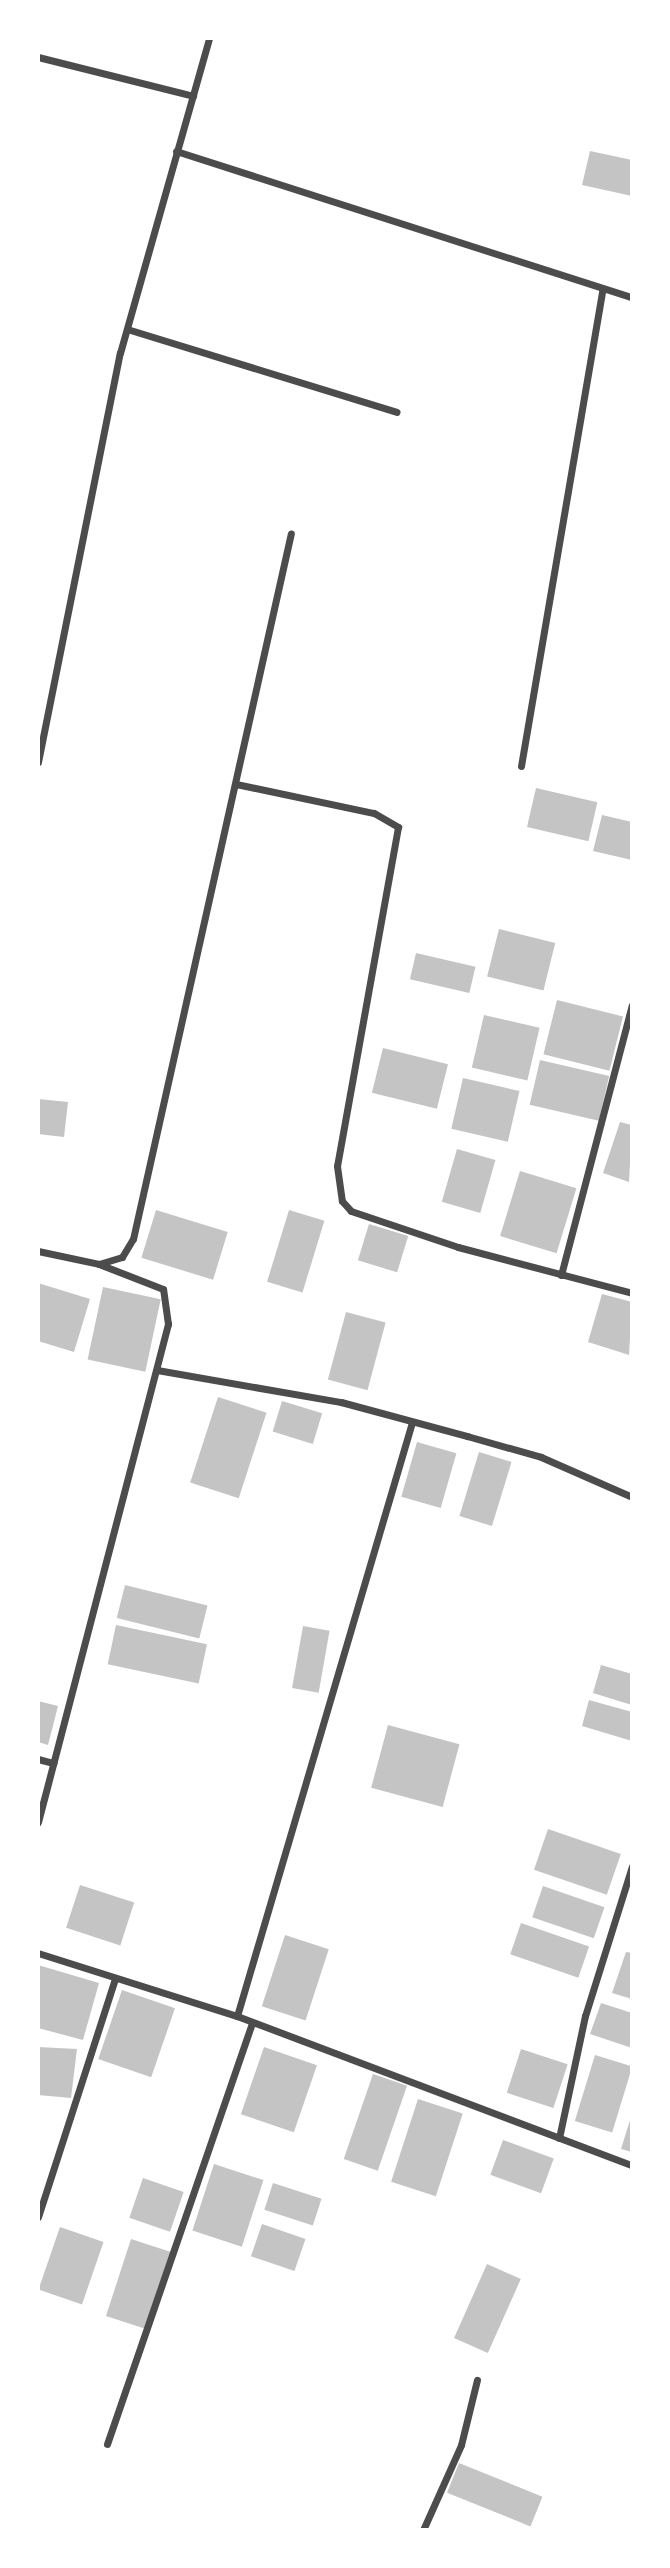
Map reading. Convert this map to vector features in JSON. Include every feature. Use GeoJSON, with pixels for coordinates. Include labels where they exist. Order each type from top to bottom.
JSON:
{"type":"FeatureCollection","features":[{"type":"Feature","properties":{"kind":"street"},"geometry":{"type":"LineString","coordinates":[[38,762],[127,329],[209,38]]}},
{"type":"Feature","properties":{"kind":"street"},"geometry":{"type":"LineString","coordinates":[[38,57],[193,96]]}},
{"type":"Feature","properties":{"kind":"street"},"geometry":{"type":"LineString","coordinates":[[176,151],[602,291],[632,297]]}},
{"type":"Feature","properties":{"kind":"street"},"geometry":{"type":"LineString","coordinates":[[521,766],[602,291]]}},
{"type":"Feature","properties":{"kind":"street"},"geometry":{"type":"LineString","coordinates":[[127,329],[397,412]]}},
{"type":"Feature","properties":{"kind":"street"},"geometry":{"type":"LineString","coordinates":[[99,1264],[122,1257],[133,1239],[291,533]]}},
{"type":"Feature","properties":{"kind":"street"},"geometry":{"type":"LineString","coordinates":[[236,783],[374,813],[398,827],[337,1166],[342,1201],[351,1211],[458,1247],[632,1293]]}},
{"type":"Feature","properties":{"kind":"street"},"geometry":{"type":"LineString","coordinates":[[561,1275],[632,1005]]}},
{"type":"Feature","properties":{"kind":"street"},"geometry":{"type":"LineString","coordinates":[[38,1251],[99,1264],[163,1289],[168,1324],[38,1822]]}},
{"type":"Feature","properties":{"kind":"street"},"geometry":{"type":"LineString","coordinates":[[157,1370],[341,1402],[541,1457],[632,1497]]}},
{"type":"Feature","properties":{"kind":"street"},"geometry":{"type":"LineString","coordinates":[[237,2016],[412,1422]]}},
{"type":"Feature","properties":{"kind":"street"},"geometry":{"type":"LineString","coordinates":[[38,1759],[53,1763]]}},
{"type":"Feature","properties":{"kind":"street"},"geometry":{"type":"LineString","coordinates":[[559,2138],[585,2015],[632,1866]]}},
{"type":"Feature","properties":{"kind":"street"},"geometry":{"type":"LineString","coordinates":[[38,1953],[237,2016],[632,2165]]}},
{"type":"Feature","properties":{"kind":"street"},"geometry":{"type":"LineString","coordinates":[[38,2217],[115,1978]]}},
{"type":"Feature","properties":{"kind":"street"},"geometry":{"type":"LineString","coordinates":[[107,2444],[252,2022]]}},
{"type":"Feature","properties":{"kind":"street"},"geometry":{"type":"LineString","coordinates":[[423,2529],[461,2445],[477,2380]]}},
{"type":"Feature","properties":{"kind":"building"},"geometry":{"type":"Polygon","coordinates":[[[590,151],[632,160],[632,196],[582,185],[590,151]]]}},
{"type":"Feature","properties":{"kind":"building"},"geometry":{"type":"Polygon","coordinates":[[[536,788],[597,802],[588,841],[527,827],[536,788]]]}},
{"type":"Feature","properties":{"kind":"building"},"geometry":{"type":"Polygon","coordinates":[[[602,815],[632,822],[632,860],[593,851],[602,815]]]}},
{"type":"Feature","properties":{"kind":"building"},"geometry":{"type":"Polygon","coordinates":[[[499,929],[555,943],[543,991],[487,977],[499,929]]]}},
{"type":"Feature","properties":{"kind":"building"},"geometry":{"type":"Polygon","coordinates":[[[416,953],[475,967],[469,993],[410,979],[416,953]]]}},
{"type":"Feature","properties":{"kind":"building"},"geometry":{"type":"Polygon","coordinates":[[[557,1000],[623,1016],[609,1071],[543,1054],[557,1000]]]}},
{"type":"Feature","properties":{"kind":"building"},"geometry":{"type":"Polygon","coordinates":[[[484,1015],[540,1028],[527,1080],[472,1068],[484,1015]]]}},
{"type":"Feature","properties":{"kind":"building"},"geometry":{"type":"Polygon","coordinates":[[[383,1048],[448,1064],[437,1109],[372,1093],[383,1048]]]}},
{"type":"Feature","properties":{"kind":"building"},"geometry":{"type":"Polygon","coordinates":[[[540,1060],[609,1076],[599,1121],[530,1105],[540,1060]]]}},
{"type":"Feature","properties":{"kind":"building"},"geometry":{"type":"Polygon","coordinates":[[[463,1078],[520,1091],[508,1142],[451,1129],[463,1078]]]}},
{"type":"Feature","properties":{"kind":"building"},"geometry":{"type":"Polygon","coordinates":[[[38,1099],[68,1102],[64,1137],[38,1134],[38,1099]]]}},
{"type":"Feature","properties":{"kind":"building"},"geometry":{"type":"Polygon","coordinates":[[[620,1122],[632,1125],[629,1182],[603,1173],[620,1122]]]}},
{"type":"Feature","properties":{"kind":"building"},"geometry":{"type":"Polygon","coordinates":[[[457,1149],[495,1160],[480,1213],[442,1202],[457,1149]]]}},
{"type":"Feature","properties":{"kind":"building"},"geometry":{"type":"Polygon","coordinates":[[[520,1171],[576,1188],[557,1253],[500,1236],[520,1171]]]}},
{"type":"Feature","properties":{"kind":"building"},"geometry":{"type":"Polygon","coordinates":[[[156,1210],[228,1232],[213,1280],[141,1258],[156,1210]]]}},
{"type":"Feature","properties":{"kind":"building"},"geometry":{"type":"Polygon","coordinates":[[[289,1210],[324,1221],[302,1293],[267,1282],[289,1210]]]}},
{"type":"Feature","properties":{"kind":"building"},"geometry":{"type":"Polygon","coordinates":[[[369,1224],[408,1236],[397,1272],[358,1260],[369,1224]]]}},
{"type":"Feature","properties":{"kind":"building"},"geometry":{"type":"Polygon","coordinates":[[[38,1283],[90,1299],[74,1352],[38,1341],[38,1283]]]}},
{"type":"Feature","properties":{"kind":"building"},"geometry":{"type":"Polygon","coordinates":[[[103,1287],[161,1299],[145,1372],[88,1359],[103,1287]]]}},
{"type":"Feature","properties":{"kind":"building"},"geometry":{"type":"Polygon","coordinates":[[[602,1294],[632,1302],[629,1355],[588,1342],[602,1294]]]}},
{"type":"Feature","properties":{"kind":"building"},"geometry":{"type":"Polygon","coordinates":[[[346,1312],[386,1323],[367,1390],[328,1380],[346,1312]]]}},
{"type":"Feature","properties":{"kind":"building"},"geometry":{"type":"Polygon","coordinates":[[[218,1397],[267,1413],[239,1498],[190,1483],[218,1397]]]}},
{"type":"Feature","properties":{"kind":"building"},"geometry":{"type":"Polygon","coordinates":[[[282,1401],[322,1413],[313,1444],[273,1432],[282,1401]]]}},
{"type":"Feature","properties":{"kind":"building"},"geometry":{"type":"Polygon","coordinates":[[[417,1442],[456,1453],[441,1508],[401,1497],[417,1442]]]}},
{"type":"Feature","properties":{"kind":"building"},"geometry":{"type":"Polygon","coordinates":[[[479,1452],[512,1462],[492,1526],[459,1516],[479,1452]]]}},
{"type":"Feature","properties":{"kind":"building"},"geometry":{"type":"Polygon","coordinates":[[[125,1585],[207,1606],[199,1639],[117,1618],[125,1585]]]}},
{"type":"Feature","properties":{"kind":"building"},"geometry":{"type":"Polygon","coordinates":[[[116,1625],[207,1644],[199,1683],[108,1664],[116,1625]]]}},
{"type":"Feature","properties":{"kind":"building"},"geometry":{"type":"Polygon","coordinates":[[[303,1626],[330,1631],[319,1693],[292,1688],[303,1626]]]}},
{"type":"Feature","properties":{"kind":"building"},"geometry":{"type":"Polygon","coordinates":[[[601,1665],[632,1674],[632,1705],[593,1693],[601,1665]]]}},
{"type":"Feature","properties":{"kind":"building"},"geometry":{"type":"Polygon","coordinates":[[[589,1700],[632,1712],[632,1741],[582,1726],[589,1700]]]}},
{"type":"Feature","properties":{"kind":"building"},"geometry":{"type":"Polygon","coordinates":[[[38,1701],[58,1706],[48,1745],[38,1742],[38,1701]]]}},
{"type":"Feature","properties":{"kind":"building"},"geometry":{"type":"Polygon","coordinates":[[[388,1725],[459,1744],[443,1807],[371,1788],[388,1725]]]}},
{"type":"Feature","properties":{"kind":"building"},"geometry":{"type":"Polygon","coordinates":[[[548,1829],[621,1854],[607,1895],[534,1870],[548,1829]]]}},
{"type":"Feature","properties":{"kind":"building"},"geometry":{"type":"Polygon","coordinates":[[[80,1885],[134,1903],[120,1945],[66,1928],[80,1885]]]}},
{"type":"Feature","properties":{"kind":"building"},"geometry":{"type":"Polygon","coordinates":[[[543,1886],[604,1907],[594,1938],[532,1917],[543,1886]]]}},
{"type":"Feature","properties":{"kind":"building"},"geometry":{"type":"Polygon","coordinates":[[[521,1923],[589,1946],[578,1978],[510,1954],[521,1923]]]}},
{"type":"Feature","properties":{"kind":"building"},"geometry":{"type":"Polygon","coordinates":[[[285,1935],[329,1949],[306,2021],[262,2006],[285,1935]]]}},
{"type":"Feature","properties":{"kind":"building"},"geometry":{"type":"Polygon","coordinates":[[[626,1952],[632,1953],[632,1999],[612,1993],[626,1952]]]}},
{"type":"Feature","properties":{"kind":"building"},"geometry":{"type":"Polygon","coordinates":[[[38,1965],[99,1983],[83,2040],[38,2028],[38,1965]]]}},
{"type":"Feature","properties":{"kind":"building"},"geometry":{"type":"Polygon","coordinates":[[[122,1990],[175,2008],[151,2077],[98,2059],[122,1990]]]}},
{"type":"Feature","properties":{"kind":"building"},"geometry":{"type":"Polygon","coordinates":[[[601,2003],[632,2013],[632,2048],[590,2034],[601,2003]]]}},
{"type":"Feature","properties":{"kind":"building"},"geometry":{"type":"Polygon","coordinates":[[[38,2047],[77,2049],[71,2098],[38,2095],[38,2047]]]}},
{"type":"Feature","properties":{"kind":"building"},"geometry":{"type":"Polygon","coordinates":[[[264,2047],[317,2065],[294,2132],[241,2114],[264,2047]]]}},
{"type":"Feature","properties":{"kind":"building"},"geometry":{"type":"Polygon","coordinates":[[[521,2049],[568,2064],[553,2108],[507,2093],[521,2049]]]}},
{"type":"Feature","properties":{"kind":"building"},"geometry":{"type":"Polygon","coordinates":[[[595,2055],[632,2066],[612,2132],[575,2121],[595,2055]]]}},
{"type":"Feature","properties":{"kind":"building"},"geometry":{"type":"Polygon","coordinates":[[[373,2074],[407,2086],[378,2171],[344,2159],[373,2074]]]}},
{"type":"Feature","properties":{"kind":"building"},"geometry":{"type":"Polygon","coordinates":[[[418,2099],[463,2114],[436,2196],[391,2182],[418,2099]]]}},
{"type":"Feature","properties":{"kind":"building"},"geometry":{"type":"Polygon","coordinates":[[[632,2117],[632,2152],[621,2149],[632,2117]]]}},
{"type":"Feature","properties":{"kind":"building"},"geometry":{"type":"Polygon","coordinates":[[[503,2140],[554,2158],[541,2193],[490,2175],[503,2140]]]}},
{"type":"Feature","properties":{"kind":"building"},"geometry":{"type":"Polygon","coordinates":[[[214,2164],[263,2180],[242,2247],[192,2231],[214,2164]]]}},
{"type":"Feature","properties":{"kind":"building"},"geometry":{"type":"Polygon","coordinates":[[[143,2178],[184,2192],[170,2232],[129,2218],[143,2178]]]}},
{"type":"Feature","properties":{"kind":"building"},"geometry":{"type":"Polygon","coordinates":[[[273,2183],[322,2199],[313,2225],[264,2210],[273,2183]]]}},
{"type":"Feature","properties":{"kind":"building"},"geometry":{"type":"Polygon","coordinates":[[[262,2224],[305,2239],[294,2271],[251,2256],[262,2224]]]}},
{"type":"Feature","properties":{"kind":"building"},"geometry":{"type":"Polygon","coordinates":[[[60,2227],[103,2242],[82,2304],[39,2289],[60,2227]]]}},
{"type":"Feature","properties":{"kind":"building"},"geometry":{"type":"Polygon","coordinates":[[[131,2239],[171,2252],[146,2329],[106,2316],[131,2239]]]}},
{"type":"Feature","properties":{"kind":"building"},"geometry":{"type":"Polygon","coordinates":[[[487,2264],[521,2279],[488,2353],[454,2338],[487,2264]]]}},
{"type":"Feature","properties":{"kind":"building"},"geometry":{"type":"Polygon","coordinates":[[[459,2463],[542,2497],[530,2526],[447,2493],[459,2463]]]}}]}
